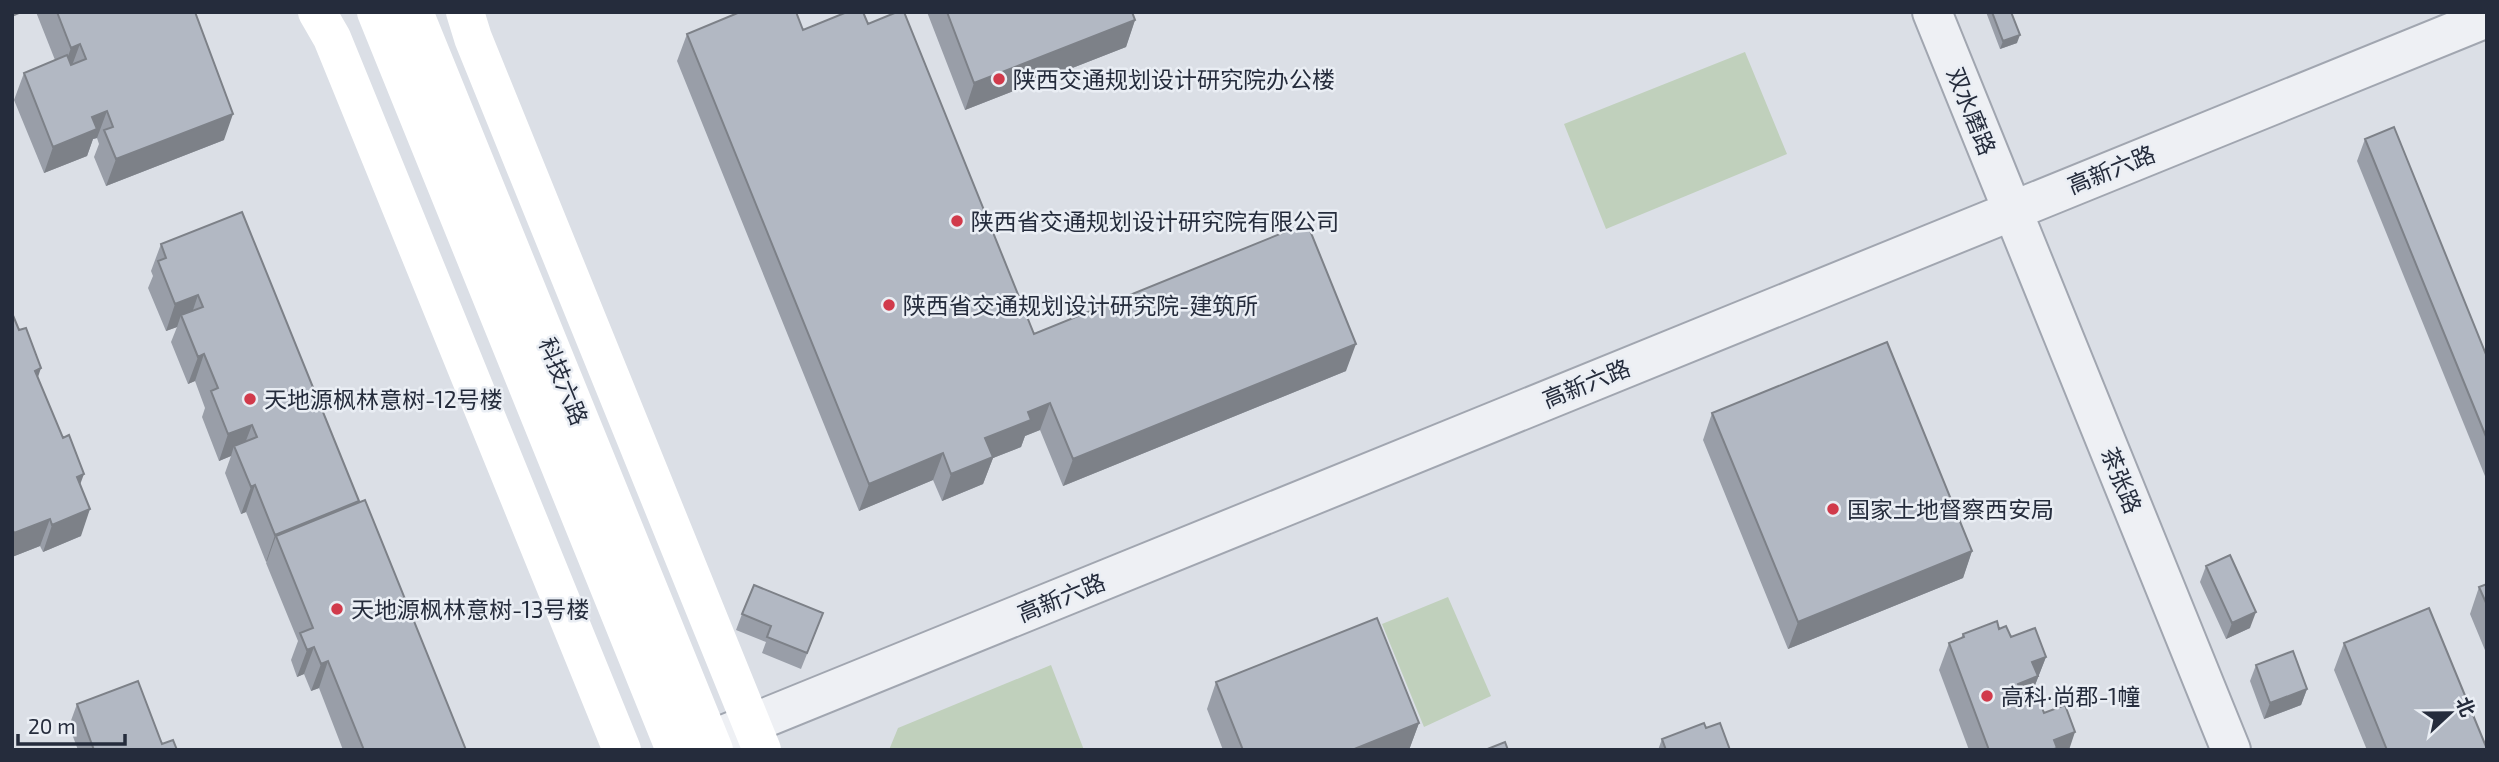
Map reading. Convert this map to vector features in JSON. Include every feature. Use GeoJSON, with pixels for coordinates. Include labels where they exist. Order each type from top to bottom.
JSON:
{"type":"FeatureCollection","features":[{"type":"Feature","properties":{"kind":"main road"},"geometry":{"type":"LineString","coordinates":[[317,12],[331,38],[622,750]]}},
{"type":"Feature","properties":{"kind":"main road","name":"科技六路"},"geometry":{"type":"LineString","coordinates":[[376,12],[696,747]]}},
{"type":"Feature","properties":{"kind":"main road","name":"科技六路"},"geometry":{"type":"LineString","coordinates":[[414,12],[696,747]]}},
{"type":"Feature","properties":{"kind":"main road"},"geometry":{"type":"LineString","coordinates":[[466,12],[489,77],[757,736]]}},
{"type":"Feature","properties":{"kind":"street","name":"双水磨路"},"geometry":{"type":"LineString","coordinates":[[1932,12],[2013,209]]}},
{"type":"Feature","properties":{"kind":"street","name":"高新六路"},"geometry":{"type":"LineString","coordinates":[[696,747],[757,736],[2013,209],[2487,18]]}},
{"type":"Feature","properties":{"kind":"street","name":"茶张路"},"geometry":{"type":"LineString","coordinates":[[2013,209],[2231,750]]}},
{"type":"Feature","properties":{"kind":"green space"},"geometry":{"type":"Polygon","coordinates":[[[1745,52],[1787,154],[1606,229],[1564,124],[1745,52]]]}},
{"type":"Feature","properties":{"kind":"green space"},"geometry":{"type":"Polygon","coordinates":[[[1448,597],[1491,696],[1424,727],[1382,624],[1448,597]]]}},
{"type":"Feature","properties":{"kind":"green space"},"geometry":{"type":"Polygon","coordinates":[[[1051,665],[1084,750],[889,750],[898,728],[1051,665]]]}},
{"type":"Feature","properties":{"kind":"building"},"geometry":{"type":"Polygon","coordinates":[[[57,12],[195,12],[233,114],[116,159],[104,130],[113,127],[107,111],[92,117],[97,129],[53,147],[24,73],[67,55],[71,65],[86,59],[80,44],[71,48],[57,12]]]}},
{"type":"Feature","properties":{"kind":"building","name":"陕西省交通规划设计研究院-建筑所"},"geometry":{"type":"Polygon","coordinates":[[[740,12],[796,12],[803,30],[847,12],[863,12],[868,24],[897,12],[904,12],[1034,334],[1307,223],[1356,344],[1073,459],[1050,403],[1028,412],[1031,420],[985,438],[993,457],[951,474],[943,453],[869,484],[687,34],[740,12]]]}},
{"type":"Feature","properties":{"kind":"building"},"geometry":{"type":"Polygon","coordinates":[[[947,12],[1132,12],[1135,20],[974,83],[947,12]]]}},
{"type":"Feature","properties":{"kind":"building"},"geometry":{"type":"Polygon","coordinates":[[[1992,12],[2011,12],[2020,35],[2003,41],[1992,12]]]}},
{"type":"Feature","properties":{"kind":"building"},"geometry":{"type":"Polygon","coordinates":[[[2394,127],[2487,357],[2487,439],[2365,139],[2394,127]]]}},
{"type":"Feature","properties":{"kind":"building","name":"天地源枫林意树-12号楼"},"geometry":{"type":"Polygon","coordinates":[[[242,212],[359,501],[275,535],[255,485],[251,487],[234,446],[257,437],[252,425],[228,434],[211,391],[218,388],[204,354],[198,357],[181,315],[203,307],[198,295],[175,304],[158,261],[166,258],[161,244],[242,212]]]}},
{"type":"Feature","properties":{"kind":"building"},"geometry":{"type":"Polygon","coordinates":[[[12,313],[19,330],[26,328],[41,368],[35,371],[63,438],[69,435],[84,474],[77,477],[90,509],[52,525],[50,519],[14,533],[12,528],[12,313]]]}},
{"type":"Feature","properties":{"kind":"building","name":"国家土地督察西安局"},"geometry":{"type":"Polygon","coordinates":[[[1887,342],[1972,551],[1798,622],[1712,413],[1887,342]]]}},
{"type":"Feature","properties":{"kind":"building","name":"天地源枫林意树-13号楼"},"geometry":{"type":"Polygon","coordinates":[[[365,500],[466,750],[364,750],[328,661],[321,664],[314,647],[307,650],[300,633],[313,628],[276,536],[365,500]]]}},
{"type":"Feature","properties":{"kind":"building"},"geometry":{"type":"Polygon","coordinates":[[[2230,555],[2256,612],[2232,623],[2206,566],[2230,555]]]}},
{"type":"Feature","properties":{"kind":"building"},"geometry":{"type":"Polygon","coordinates":[[[2487,584],[2487,605],[2479,587],[2487,584]]]}},
{"type":"Feature","properties":{"kind":"building"},"geometry":{"type":"Polygon","coordinates":[[[754,585],[823,613],[807,653],[767,637],[771,626],[742,614],[754,585]]]}},
{"type":"Feature","properties":{"kind":"building"},"geometry":{"type":"Polygon","coordinates":[[[2429,608],[2487,750],[2387,750],[2344,643],[2429,608]]]}},
{"type":"Feature","properties":{"kind":"building"},"geometry":{"type":"Polygon","coordinates":[[[1377,618],[1419,723],[1352,750],[1243,750],[1216,682],[1377,618]]]}},
{"type":"Feature","properties":{"kind":"building"},"geometry":{"type":"Polygon","coordinates":[[[1997,621],[1999,629],[2006,626],[2011,637],[2035,628],[2046,657],[2032,662],[2038,676],[2018,684],[2026,705],[2039,700],[2044,713],[2065,705],[2075,732],[2054,740],[2057,748],[1989,750],[1949,643],[1964,637],[1963,634],[1997,621]]]}},
{"type":"Feature","properties":{"kind":"building"},"geometry":{"type":"Polygon","coordinates":[[[2293,651],[2307,689],[2270,703],[2256,665],[2293,651]]]}},
{"type":"Feature","properties":{"kind":"building"},"geometry":{"type":"Polygon","coordinates":[[[138,681],[162,744],[173,740],[177,750],[94,750],[77,704],[138,681]]]}},
{"type":"Feature","properties":{"kind":"building"},"geometry":{"type":"Polygon","coordinates":[[[1704,723],[1706,728],[1720,723],[1730,750],[1666,750],[1662,739],[1704,723]]]}},
{"type":"Feature","properties":{"kind":"building"},"geometry":{"type":"Polygon","coordinates":[[[1505,742],[1508,750],[1485,750],[1505,742]]]}},
{"type":"Feature","properties":{"kind":"place","name":"陕西交通规划设计研究院办公楼"},"geometry":{"type":"Point","coordinates":[999,79]}},
{"type":"Feature","properties":{"kind":"place","name":"陕西省交通规划设计研究院有限公司"},"geometry":{"type":"Point","coordinates":[957,221]}},
{"type":"Feature","properties":{"kind":"place","name":"陕西省交通规划设计研究院-建筑所"},"geometry":{"type":"Point","coordinates":[889,305]}},
{"type":"Feature","properties":{"kind":"place","name":"天地源枫林意树-12号楼"},"geometry":{"type":"Point","coordinates":[250,399]}},
{"type":"Feature","properties":{"kind":"place","name":"国家土地督察西安局"},"geometry":{"type":"Point","coordinates":[1833,509]}},
{"type":"Feature","properties":{"kind":"place","name":"天地源枫林意树-13号楼"},"geometry":{"type":"Point","coordinates":[337,609]}},
{"type":"Feature","properties":{"kind":"place","name":"高科·尚郡-1幢"},"geometry":{"type":"Point","coordinates":[1987,696]}}]}
